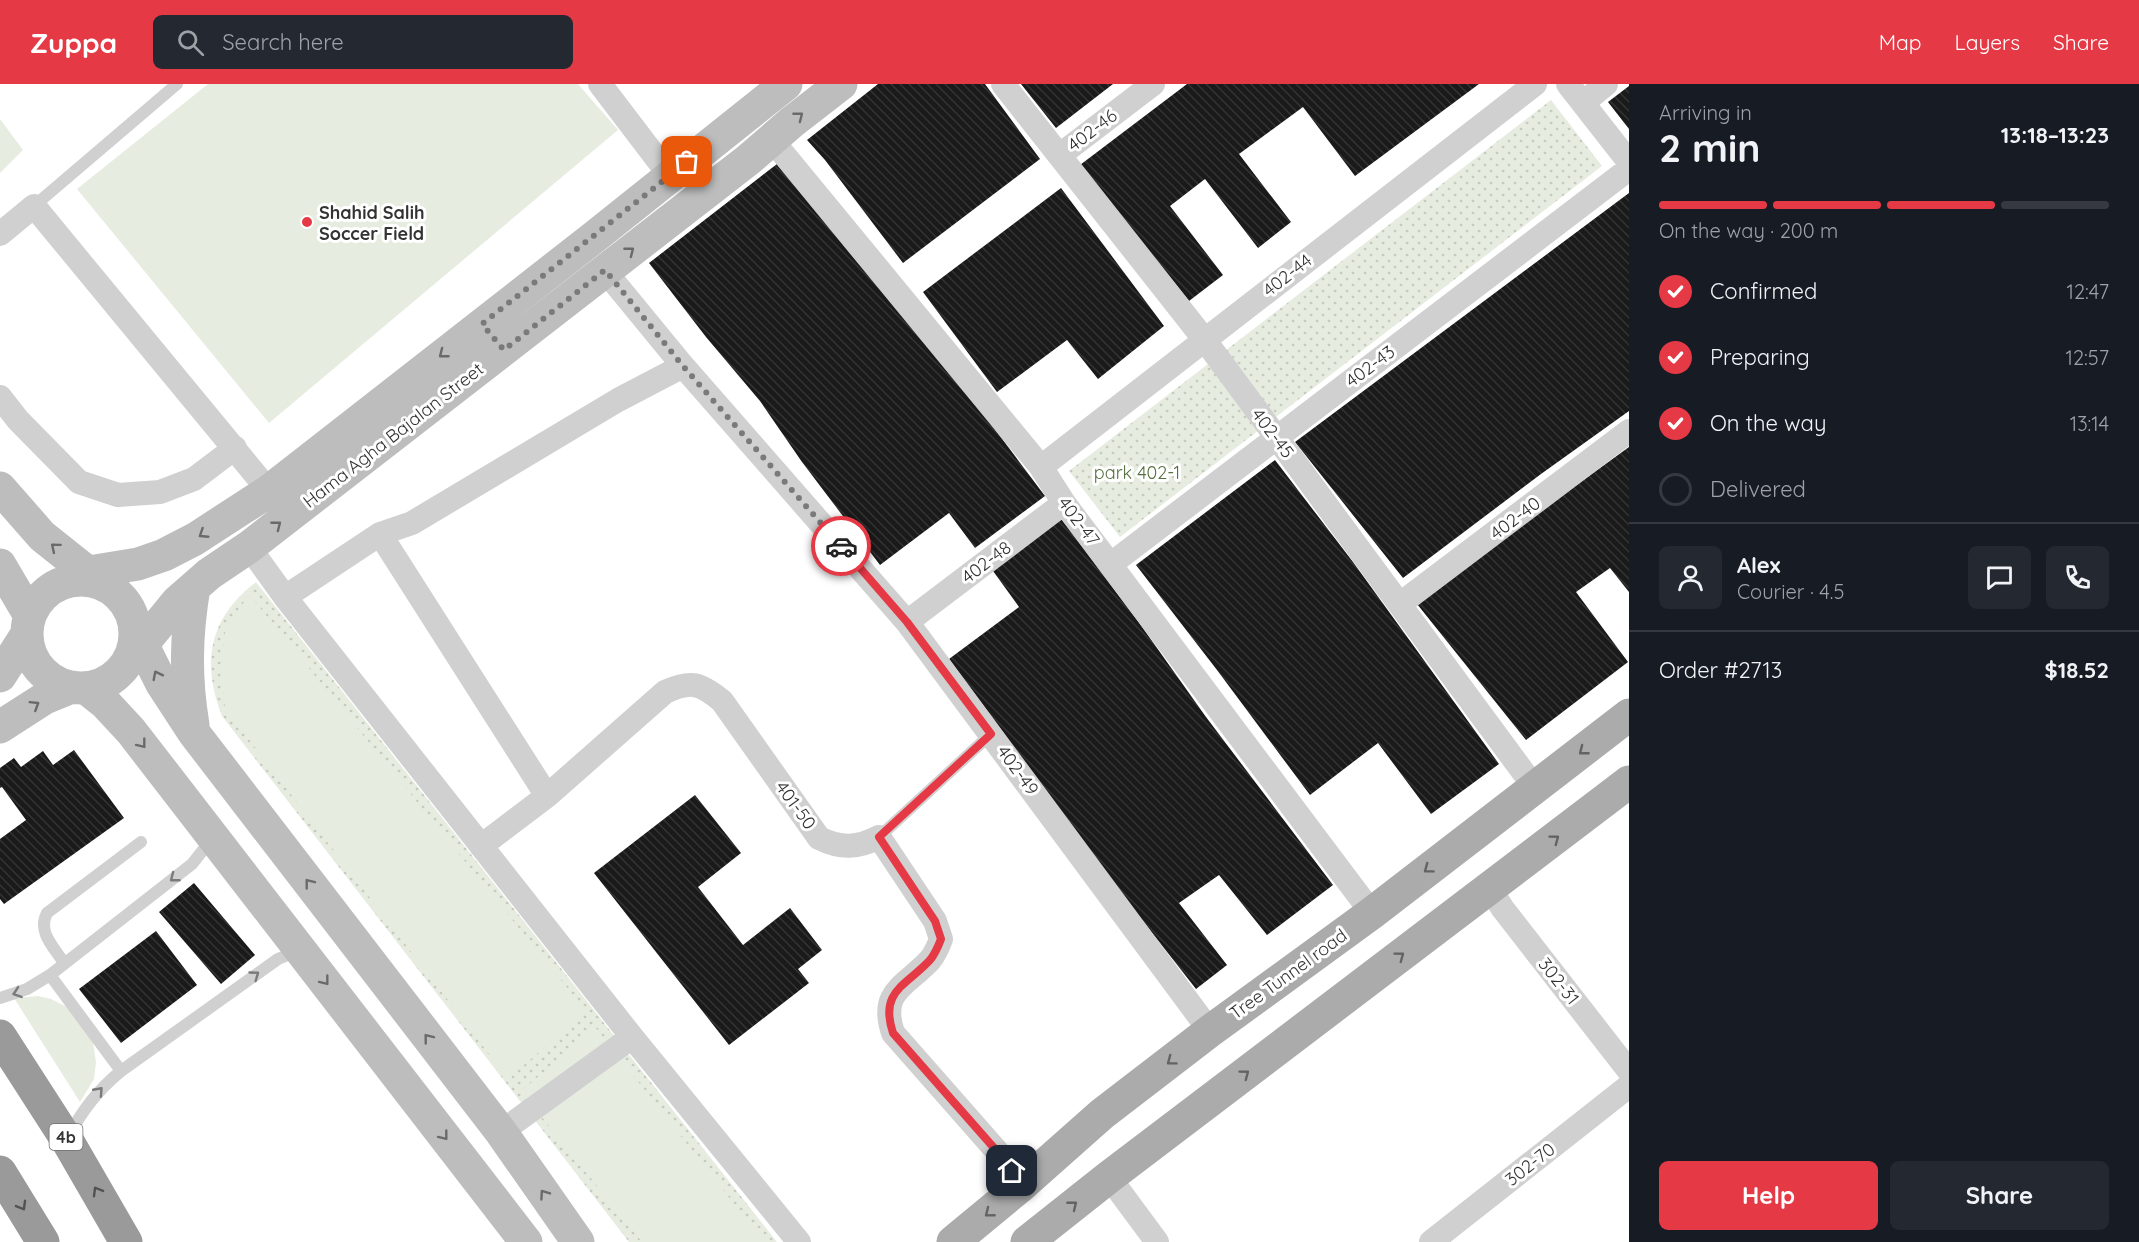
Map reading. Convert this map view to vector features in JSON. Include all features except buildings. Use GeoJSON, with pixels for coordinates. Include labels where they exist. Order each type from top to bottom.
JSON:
{"type":"FeatureCollection","features":[{"type":"Feature","properties":{"kind":"highway","name":"4b"},"geometry":{"type":"LineString","coordinates":[[0,1036],[67,1140],[126,1242]]}},
{"type":"Feature","properties":{"kind":"highway"},"geometry":{"type":"LineString","coordinates":[[0,1172],[43,1242]]}},
{"type":"Feature","properties":{"kind":"main road","name":"Hama Agha Bajalan Street"},"geometry":{"type":"LineString","coordinates":[[88,579],[164,555],[195,539],[269,491],[786,84]]}},
{"type":"Feature","properties":{"kind":"main road","name":"Hama Agha Bajalan Street"},"geometry":{"type":"LineString","coordinates":[[135,646],[194,586],[249,547],[504,350],[841,84]]}},
{"type":"Feature","properties":{"kind":"main road"},"geometry":{"type":"LineString","coordinates":[[482,324],[504,350]]}},
{"type":"Feature","properties":{"kind":"main road"},"geometry":{"type":"LineString","coordinates":[[0,488],[42,536],[88,579],[114,591],[125,602],[132,615],[135,646],[194,732],[501,1132],[578,1242]]}},
{"type":"Feature","properties":{"kind":"main road"},"geometry":{"type":"LineString","coordinates":[[0,565],[28,625],[30,652],[40,669],[54,681],[79,687],[105,703],[126,724],[526,1242]]}},
{"type":"Feature","properties":{"kind":"main road"},"geometry":{"type":"LineString","coordinates":[[0,676],[28,625],[36,603],[46,592],[59,584],[88,579]]}},
{"type":"Feature","properties":{"kind":"main road"},"geometry":{"type":"LineString","coordinates":[[194,586],[188,625],[186,661],[188,697],[194,732]]}},
{"type":"Feature","properties":{"kind":"main road"},"geometry":{"type":"LineString","coordinates":[[0,727],[45,698],[79,687],[102,683],[116,675],[135,646]]}},
{"type":"Feature","properties":{"kind":"main road","name":"Tree Tunnel road"},"geometry":{"type":"LineString","coordinates":[[953,1242],[1102,1114],[1210,1031],[1372,913],[1629,715]]}},
{"type":"Feature","properties":{"kind":"main road"},"geometry":{"type":"LineString","coordinates":[[1027,1242],[1109,1177],[1629,782]]}},
{"type":"Feature","properties":{"kind":"street"},"geometry":{"type":"LineString","coordinates":[[600,84],[670,176]]}},
{"type":"Feature","properties":{"kind":"street","name":"402-45"},"geometry":{"type":"LineString","coordinates":[[1003,84],[1204,339],[1535,788]]}},
{"type":"Feature","properties":{"kind":"street","name":"402-46"},"geometry":{"type":"LineString","coordinates":[[1060,155],[1153,84]]}},
{"type":"Feature","properties":{"kind":"street","name":"402-44"},"geometry":{"type":"LineString","coordinates":[[1041,467],[1535,84]]}},
{"type":"Feature","properties":{"kind":"street"},"geometry":{"type":"LineString","coordinates":[[1606,84],[1576,93],[1629,162]]}},
{"type":"Feature","properties":{"kind":"street","name":"402-47"},"geometry":{"type":"LineString","coordinates":[[772,140],[1041,467],[1064,503],[1372,913]]}},
{"type":"Feature","properties":{"kind":"street","name":"402-43"},"geometry":{"type":"LineString","coordinates":[[1111,564],[1629,169]]}},
{"type":"Feature","properties":{"kind":"street"},"geometry":{"type":"LineString","coordinates":[[0,234],[34,206],[269,491]]}},
{"type":"Feature","properties":{"kind":"street","name":"402-49"},"geometry":{"type":"LineString","coordinates":[[605,270],[683,366],[907,622],[1210,1031]]}},
{"type":"Feature","properties":{"kind":"street"},"geometry":{"type":"LineString","coordinates":[[285,597],[380,534],[412,523],[618,400],[683,366]]}},
{"type":"Feature","properties":{"kind":"street"},"geometry":{"type":"LineString","coordinates":[[0,396],[18,420],[79,482],[118,495],[160,492],[194,479],[235,448]]}},
{"type":"Feature","properties":{"kind":"street","name":"402-40"},"geometry":{"type":"LineString","coordinates":[[1400,604],[1629,431]]}},
{"type":"Feature","properties":{"kind":"street","name":"402-48"},"geometry":{"type":"LineString","coordinates":[[907,622],[1064,503]]}},
{"type":"Feature","properties":{"kind":"street"},"geometry":{"type":"LineString","coordinates":[[380,534],[547,796]]}},
{"type":"Feature","properties":{"kind":"street"},"geometry":{"type":"LineString","coordinates":[[249,547],[285,597],[632,1037],[799,1242]]}},
{"type":"Feature","properties":{"kind":"street","name":"401-50"},"geometry":{"type":"LineString","coordinates":[[481,846],[547,796],[664,692],[681,684],[704,687],[722,701],[819,838],[842,846],[854,846],[879,837]]}},
{"type":"Feature","properties":{"kind":"street"},"geometry":{"type":"LineString","coordinates":[[879,837],[935,921],[941,939],[935,954],[929,961],[896,990],[889,1005],[888,1018],[893,1033],[1002,1157],[1022,1185]]}},
{"type":"Feature","properties":{"kind":"street","name":"302-31"},"geometry":{"type":"LineString","coordinates":[[1490,889],[1503,909],[1629,1071]]}},
{"type":"Feature","properties":{"kind":"street"},"geometry":{"type":"LineString","coordinates":[[501,1132],[632,1037]]}},
{"type":"Feature","properties":{"kind":"street","name":"302-70"},"geometry":{"type":"LineString","coordinates":[[1431,1242],[1629,1086]]}},
{"type":"Feature","properties":{"kind":"street"},"geometry":{"type":"LineString","coordinates":[[1109,1177],[1157,1242]]}},
{"type":"Feature","properties":{"kind":"lane"},"geometry":{"type":"LineString","coordinates":[[34,206],[177,84]]}},
{"type":"Feature","properties":{"kind":"lane"},"geometry":{"type":"LineString","coordinates":[[879,837],[991,734]]}},
{"type":"Feature","properties":{"kind":"lane"},"geometry":{"type":"LineString","coordinates":[[0,998],[27,989],[50,975],[192,864],[213,836]]}},
{"type":"Feature","properties":{"kind":"lane"},"geometry":{"type":"LineString","coordinates":[[64,963],[42,927],[47,913],[141,842]]}},
{"type":"Feature","properties":{"kind":"lane"},"geometry":{"type":"LineString","coordinates":[[67,1140],[85,1107],[121,1071],[278,958],[301,950]]}},
{"type":"Feature","properties":{"kind":"lane"},"geometry":{"type":"LineString","coordinates":[[50,975],[121,1071]]}},
{"type":"Feature","properties":{"kind":"green space","name":"Shahid Salih Soccer Field"},"geometry":{"type":"Polygon","coordinates":[[[208,84],[578,84],[618,130],[269,423],[77,189],[208,84]]]}},
{"type":"Feature","properties":{"kind":"green space","name":"park 402-1"},"geometry":{"type":"Polygon","coordinates":[[[1551,100],[1602,166],[1120,537],[1069,471],[1551,100]]]}},
{"type":"Feature","properties":{"kind":"green space"},"geometry":{"type":"Polygon","coordinates":[[[0,119],[23,150],[0,173],[0,119]]]}},
{"type":"Feature","properties":{"kind":"green space"},"geometry":{"type":"Polygon","coordinates":[[[256,582],[777,1242],[629,1242],[222,716],[212,677],[211,659],[214,642],[219,626],[228,611],[256,582]]]}},
{"type":"Feature","properties":{"kind":"green space"},"geometry":{"type":"Polygon","coordinates":[[[249,594],[586,1011],[508,1079],[225,708],[222,671],[225,632],[249,594]]]}},
{"type":"Feature","properties":{"kind":"green space"},"geometry":{"type":"Polygon","coordinates":[[[38,996],[51,999],[67,1007],[93,1042],[96,1062],[94,1079],[80,1102],[14,998],[38,996]]]}},
{"type":"Feature","properties":{"kind":"green space"},"geometry":{"type":"Polygon","coordinates":[[[596,1028],[764,1242],[642,1242],[521,1091],[596,1028]]]}},
{"type":"Feature","properties":{"kind":"way so far"},"geometry":{"type":"LineString","coordinates":[[687,162],[482,324],[504,350],[605,270],[683,366],[841,546]]}},
{"type":"Feature","properties":{"kind":"place","name":"Shahid Salih Soccer Field"},"geometry":{"type":"Point","coordinates":[307,222]}},
{"type":"Feature","properties":{"kind":"route"},"geometry":{"type":"LineString","coordinates":[[841,546],[907,622],[991,734],[879,837],[935,921],[941,939],[935,954],[929,961],[896,990],[889,1005],[888,1018],[893,1033],[1012,1171]]}}]}
